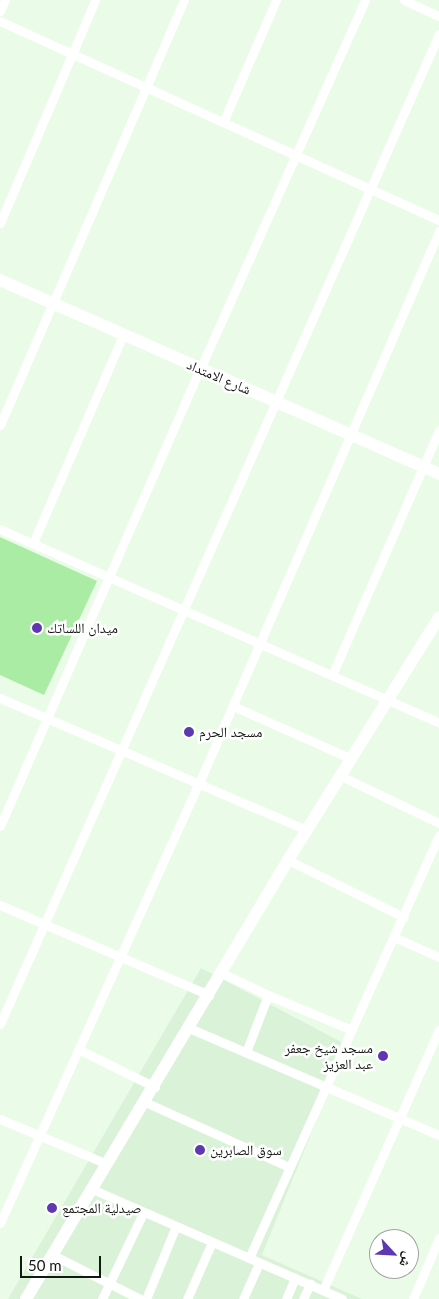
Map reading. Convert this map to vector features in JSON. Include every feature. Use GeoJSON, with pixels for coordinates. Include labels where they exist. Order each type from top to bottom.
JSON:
{"type":"FeatureCollection","features":[{"type":"Feature","properties":{"kind":"street"},"geometry":{"type":"LineString","coordinates":[[0,12],[5,0]]}},
{"type":"Feature","properties":{"kind":"street"},"geometry":{"type":"LineString","coordinates":[[0,223],[95,0]]}},
{"type":"Feature","properties":{"kind":"street"},"geometry":{"type":"LineString","coordinates":[[0,425],[51,302],[184,0]]}},
{"type":"Feature","properties":{"kind":"street"},"geometry":{"type":"LineString","coordinates":[[223,122],[276,0]]}},
{"type":"Feature","properties":{"kind":"street"},"geometry":{"type":"LineString","coordinates":[[0,826],[200,369],[365,0]]}},
{"type":"Feature","properties":{"kind":"street"},"geometry":{"type":"LineString","coordinates":[[404,0],[439,16]]}},
{"type":"Feature","properties":{"kind":"street"},"geometry":{"type":"LineString","coordinates":[[0,21],[439,220]]}},
{"type":"Feature","properties":{"kind":"street"},"geometry":{"type":"LineString","coordinates":[[0,1024],[439,34]]}},
{"type":"Feature","properties":{"kind":"street"},"geometry":{"type":"LineString","coordinates":[[0,1223],[199,783],[439,231]]}},
{"type":"Feature","properties":{"kind":"street","name":"شارع الامتداد"},"geometry":{"type":"LineString","coordinates":[[0,280],[439,474]]}},
{"type":"Feature","properties":{"kind":"street"},"geometry":{"type":"LineString","coordinates":[[33,543],[123,335]]}},
{"type":"Feature","properties":{"kind":"street"},"geometry":{"type":"LineString","coordinates":[[332,675],[439,430]]}},
{"type":"Feature","properties":{"kind":"street"},"geometry":{"type":"LineString","coordinates":[[0,529],[439,723]]}},
{"type":"Feature","properties":{"kind":"street"},"geometry":{"type":"LineString","coordinates":[[26,1299],[222,974],[306,830],[352,759],[439,616]]}},
{"type":"Feature","properties":{"kind":"street"},"geometry":{"type":"LineString","coordinates":[[0,698],[306,830]]}},
{"type":"Feature","properties":{"kind":"street"},"geometry":{"type":"LineString","coordinates":[[233,706],[352,759]]}},
{"type":"Feature","properties":{"kind":"street"},"geometry":{"type":"LineString","coordinates":[[341,776],[439,823]]}},
{"type":"Feature","properties":{"kind":"street"},"geometry":{"type":"LineString","coordinates":[[249,1258],[439,836]]}},
{"type":"Feature","properties":{"kind":"street"},"geometry":{"type":"LineString","coordinates":[[288,860],[404,917]]}},
{"type":"Feature","properties":{"kind":"street"},"geometry":{"type":"LineString","coordinates":[[0,905],[209,995]]}},
{"type":"Feature","properties":{"kind":"street"},"geometry":{"type":"LineString","coordinates":[[394,937],[439,957]]}},
{"type":"Feature","properties":{"kind":"street"},"geometry":{"type":"LineString","coordinates":[[222,974],[352,1030]]}},
{"type":"Feature","properties":{"kind":"street"},"geometry":{"type":"LineString","coordinates":[[246,1052],[268,995]]}},
{"type":"Feature","properties":{"kind":"street"},"geometry":{"type":"LineString","coordinates":[[189,1028],[439,1135]]}},
{"type":"Feature","properties":{"kind":"street"},"geometry":{"type":"LineString","coordinates":[[324,1294],[439,1030]]}},
{"type":"Feature","properties":{"kind":"street"},"geometry":{"type":"LineString","coordinates":[[78,1049],[155,1086]]}},
{"type":"Feature","properties":{"kind":"street"},"geometry":{"type":"LineString","coordinates":[[145,1102],[289,1167]]}},
{"type":"Feature","properties":{"kind":"street"},"geometry":{"type":"LineString","coordinates":[[0,1119],[107,1164]]}},
{"type":"Feature","properties":{"kind":"street"},"geometry":{"type":"LineString","coordinates":[[92,1189],[143,1213],[310,1284],[324,1294],[342,1299]]}},
{"type":"Feature","properties":{"kind":"street"},"geometry":{"type":"LineString","coordinates":[[102,1299],[143,1213]]}},
{"type":"Feature","properties":{"kind":"street"},"geometry":{"type":"LineString","coordinates":[[146,1299],[176,1226]]}},
{"type":"Feature","properties":{"kind":"street"},"geometry":{"type":"LineString","coordinates":[[413,1299],[439,1238]]}},
{"type":"Feature","properties":{"kind":"street"},"geometry":{"type":"LineString","coordinates":[[187,1299],[212,1242]]}},
{"type":"Feature","properties":{"kind":"street"},"geometry":{"type":"LineString","coordinates":[[53,1255],[140,1299]]}},
{"type":"Feature","properties":{"kind":"street"},"geometry":{"type":"LineString","coordinates":[[243,1299],[259,1263]]}},
{"type":"Feature","properties":{"kind":"street"},"geometry":{"type":"LineString","coordinates":[[286,1299],[296,1278]]}},
{"type":"Feature","properties":{"kind":"street"},"geometry":{"type":"LineString","coordinates":[[304,1299],[310,1284]]}},
{"type":"Feature","properties":{"kind":"shaded area","name":"سوق الصابرين"},"geometry":{"type":"Polygon","coordinates":[[[201,968],[347,1045],[262,1255],[362,1299],[8,1299],[201,968]]]}},
{"type":"Feature","properties":{"kind":"green space","name":"ميدان اللساتك"},"geometry":{"type":"Polygon","coordinates":[[[0,537],[97,581],[44,695],[0,675],[0,537]]]}},
{"type":"Feature","properties":{"kind":"place","name":"ميدان اللساتك"},"geometry":{"type":"Point","coordinates":[37,628]}},
{"type":"Feature","properties":{"kind":"place","name":"مسجد الحرم"},"geometry":{"type":"Point","coordinates":[189,732]}},
{"type":"Feature","properties":{"kind":"place","name":"مسجد شيخ جعفر عبد العزيز"},"geometry":{"type":"Point","coordinates":[383,1056]}},
{"type":"Feature","properties":{"kind":"place","name":"سوق الصابرين"},"geometry":{"type":"Point","coordinates":[200,1150]}},
{"type":"Feature","properties":{"kind":"place","name":"صيدلية المجتمع"},"geometry":{"type":"Point","coordinates":[52,1208]}}]}
